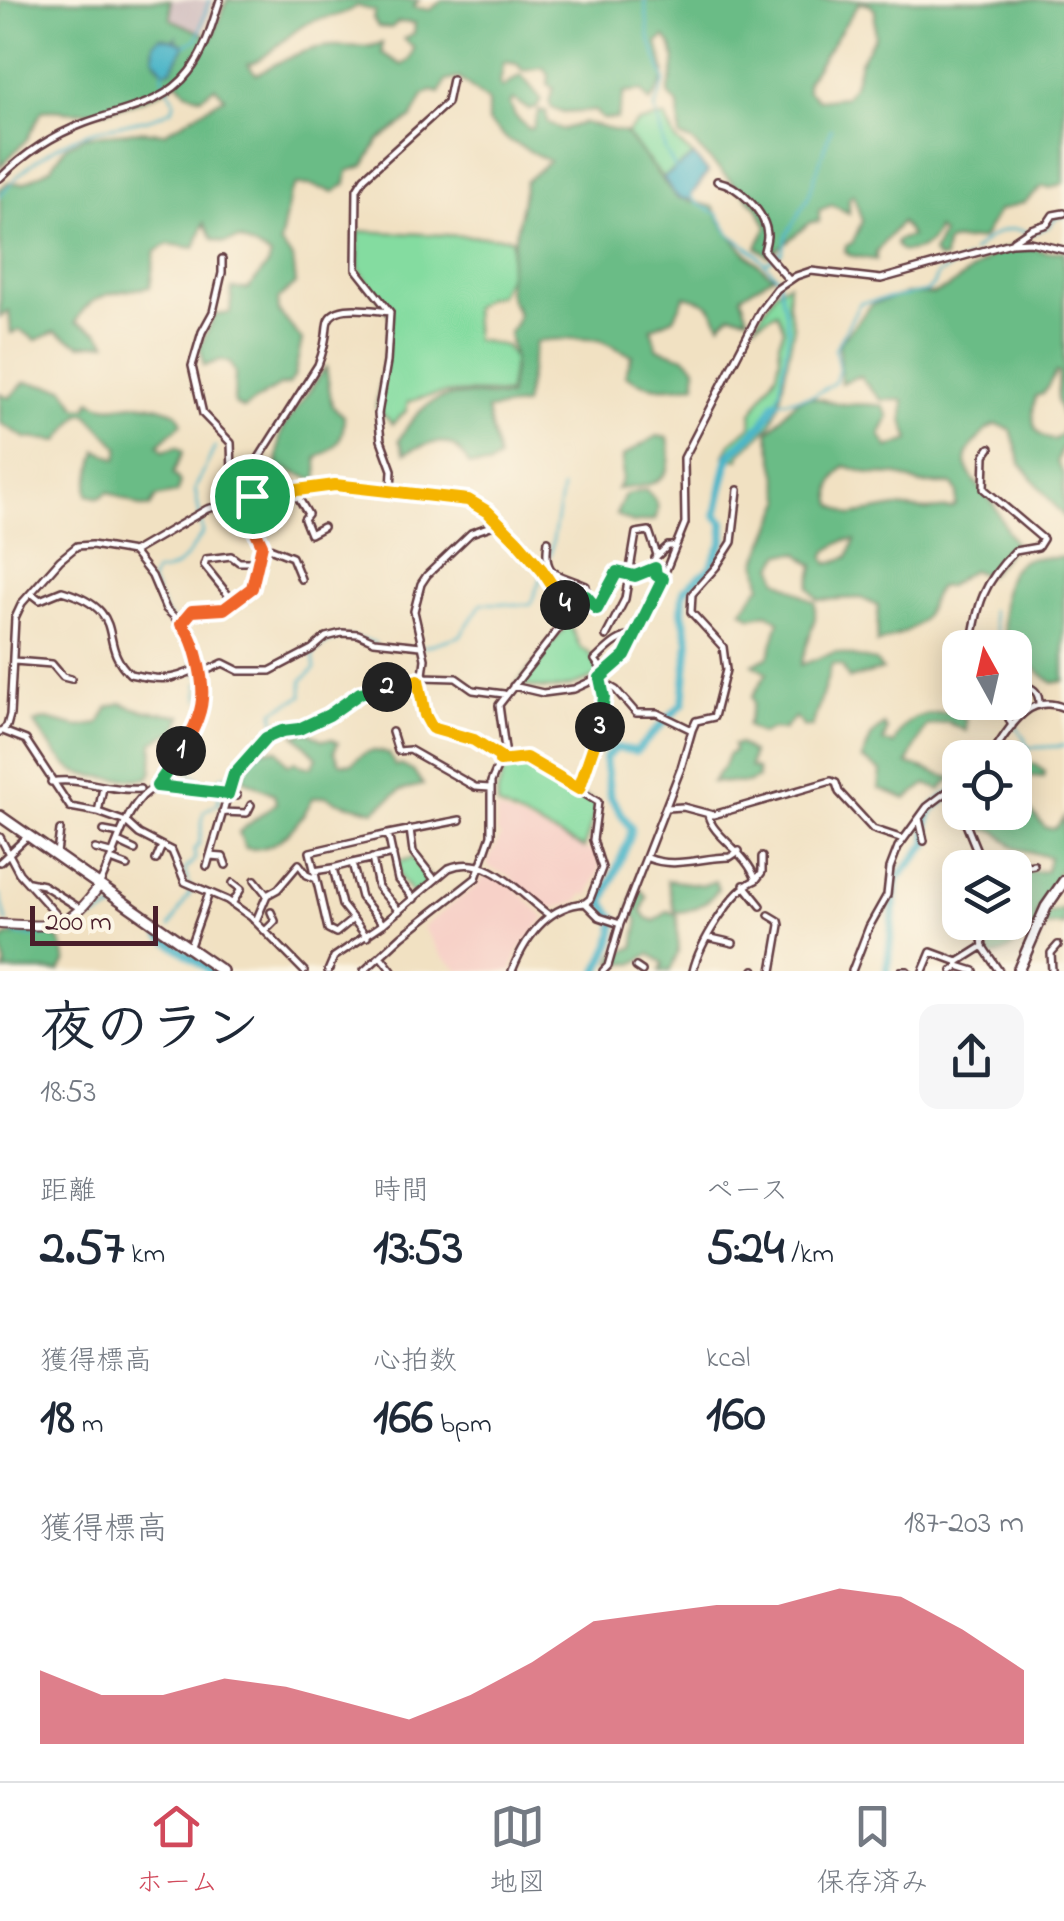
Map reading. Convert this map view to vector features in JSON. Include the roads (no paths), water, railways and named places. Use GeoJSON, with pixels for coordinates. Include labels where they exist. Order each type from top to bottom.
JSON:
{"type":"FeatureCollection","features":[{"type":"Feature","properties":{"kind":"highway"},"geometry":{"type":"LineString","coordinates":[[0,816],[222,971]]}},
{"type":"Feature","properties":{"kind":"highway"},"geometry":{"type":"LineString","coordinates":[[1021,967],[1046,907],[1064,881]]}},
{"type":"Feature","properties":{"kind":"highway"},"geometry":{"type":"LineString","coordinates":[[1021,967],[1064,890]]}},
{"type":"Feature","properties":{"kind":"main road"},"geometry":{"type":"LineString","coordinates":[[4,923],[49,928],[82,910],[98,886]]}},
{"type":"Feature","properties":{"kind":"street"},"geometry":{"type":"LineString","coordinates":[[0,178],[22,158],[70,129],[156,100],[178,85],[200,56],[220,0]]}},
{"type":"Feature","properties":{"kind":"street"},"geometry":{"type":"LineString","coordinates":[[390,491],[392,470],[381,440],[378,414],[390,312],[356,269],[357,189],[364,178],[447,104],[452,79]]}},
{"type":"Feature","properties":{"kind":"street"},"geometry":{"type":"LineString","coordinates":[[717,181],[730,185],[754,206],[766,230],[763,248],[789,280]]}},
{"type":"Feature","properties":{"kind":"street"},"geometry":{"type":"LineString","coordinates":[[1011,243],[1031,229],[1047,224],[1052,215],[1064,213]]}},
{"type":"Feature","properties":{"kind":"street"},"geometry":{"type":"LineString","coordinates":[[513,686],[555,692],[574,689],[603,679],[625,656],[685,523],[684,458],[753,324],[777,289],[789,280],[822,270],[881,279],[1011,243],[1030,242],[1064,250]]}},
{"type":"Feature","properties":{"kind":"street"},"geometry":{"type":"LineString","coordinates":[[222,259],[213,312],[202,332],[192,366],[203,414],[228,438],[233,447],[232,472],[238,480],[245,480]]}},
{"type":"Feature","properties":{"kind":"street"},"geometry":{"type":"LineString","coordinates":[[245,480],[318,364],[326,346],[326,323],[330,316],[344,309],[390,312]]}},
{"type":"Feature","properties":{"kind":"street"},"geometry":{"type":"LineString","coordinates":[[974,630],[975,612],[1014,551],[1038,546],[1043,539],[984,489],[985,454],[990,448]]}},
{"type":"Feature","properties":{"kind":"street"},"geometry":{"type":"LineString","coordinates":[[181,624],[197,608],[224,609],[252,588],[262,545],[254,528],[245,480]]}},
{"type":"Feature","properties":{"kind":"street"},"geometry":{"type":"LineString","coordinates":[[304,971],[256,921],[232,904],[185,882],[177,858],[162,846],[126,822],[70,807],[26,740],[1,731],[10,715],[14,618],[60,560],[78,546],[133,552],[207,509],[251,496],[342,486],[468,500],[482,507],[542,570],[566,610],[559,628],[506,694],[498,710],[506,744],[490,788],[491,835],[480,869],[471,885],[402,936],[364,971]]}},
{"type":"Feature","properties":{"kind":"street"},"geometry":{"type":"LineString","coordinates":[[310,488],[298,497],[308,514],[304,519],[310,534],[323,527]]}},
{"type":"Feature","properties":{"kind":"street"},"geometry":{"type":"LineString","coordinates":[[603,971],[696,720],[714,716],[726,670],[723,647],[691,612],[692,594],[732,542],[738,490]]}},
{"type":"Feature","properties":{"kind":"street"},"geometry":{"type":"LineString","coordinates":[[499,523],[471,533],[425,578],[414,611],[426,662],[420,678],[425,715],[432,728],[474,740],[501,760],[526,758],[596,799],[599,804],[592,840],[602,868],[590,899],[549,915],[519,951],[512,971]]}},
{"type":"Feature","properties":{"kind":"street"},"geometry":{"type":"LineString","coordinates":[[606,636],[622,610],[632,576],[636,532],[648,530],[657,555],[656,575],[663,579]]}},
{"type":"Feature","properties":{"kind":"street"},"geometry":{"type":"LineString","coordinates":[[548,542],[546,562],[554,574],[586,586],[583,606],[566,610]]}},
{"type":"Feature","properties":{"kind":"street"},"geometry":{"type":"LineString","coordinates":[[262,545],[292,557],[301,578]]}},
{"type":"Feature","properties":{"kind":"street"},"geometry":{"type":"LineString","coordinates":[[657,555],[668,546],[676,546]]}},
{"type":"Feature","properties":{"kind":"street"},"geometry":{"type":"LineString","coordinates":[[98,886],[142,795],[157,786],[176,760],[193,728],[202,698],[191,633],[166,610],[152,576],[133,552]]}},
{"type":"Feature","properties":{"kind":"street"},"geometry":{"type":"LineString","coordinates":[[234,600],[204,566],[206,559],[230,556],[239,562],[258,562]]}},
{"type":"Feature","properties":{"kind":"street"},"geometry":{"type":"LineString","coordinates":[[586,596],[597,609],[617,572],[632,576],[655,568]]}},
{"type":"Feature","properties":{"kind":"street"},"geometry":{"type":"LineString","coordinates":[[31,593],[40,600],[62,591],[98,607],[110,628],[116,654],[130,674],[158,681],[223,663],[239,670],[270,672],[326,637],[342,633],[422,647]]}},
{"type":"Feature","properties":{"kind":"street"},"geometry":{"type":"LineString","coordinates":[[636,636],[616,641],[595,660],[603,679],[636,714],[657,714],[692,730]]}},
{"type":"Feature","properties":{"kind":"street"},"geometry":{"type":"LineString","coordinates":[[14,661],[52,664],[71,680]]}},
{"type":"Feature","properties":{"kind":"street"},"geometry":{"type":"LineString","coordinates":[[207,866],[234,774],[266,738],[329,715],[360,693],[420,678],[456,678],[473,690],[506,694]]}},
{"type":"Feature","properties":{"kind":"street"},"geometry":{"type":"LineString","coordinates":[[579,789],[599,729],[603,679]]}},
{"type":"Feature","properties":{"kind":"street"},"geometry":{"type":"LineString","coordinates":[[1032,687],[1038,694],[1038,704]]}},
{"type":"Feature","properties":{"kind":"street"},"geometry":{"type":"LineString","coordinates":[[1002,740],[1024,712],[1038,704],[1046,702],[1064,708]]}},
{"type":"Feature","properties":{"kind":"street"},"geometry":{"type":"LineString","coordinates":[[1010,720],[1012,726]]}},
{"type":"Feature","properties":{"kind":"street"},"geometry":{"type":"LineString","coordinates":[[392,732],[398,750],[410,750],[476,787],[490,788]]}},
{"type":"Feature","properties":{"kind":"street"},"geometry":{"type":"LineString","coordinates":[[51,782],[66,778],[114,791],[140,789]]}},
{"type":"Feature","properties":{"kind":"street"},"geometry":{"type":"LineString","coordinates":[[666,808],[684,807],[708,815],[832,781],[873,829],[903,840]]}},
{"type":"Feature","properties":{"kind":"street"},"geometry":{"type":"LineString","coordinates":[[157,786],[237,796]]}},
{"type":"Feature","properties":{"kind":"street"},"geometry":{"type":"LineString","coordinates":[[98,812],[103,788]]}},
{"type":"Feature","properties":{"kind":"street"},"geometry":{"type":"LineString","coordinates":[[852,971],[871,922],[886,898],[891,864],[903,840],[942,796]]}},
{"type":"Feature","properties":{"kind":"street"},"geometry":{"type":"LineString","coordinates":[[222,812],[247,813],[251,804]]}},
{"type":"Feature","properties":{"kind":"street"},"geometry":{"type":"LineString","coordinates":[[708,815],[710,824],[750,862],[756,880]]}},
{"type":"Feature","properties":{"kind":"street"},"geometry":{"type":"LineString","coordinates":[[919,818],[924,841]]}},
{"type":"Feature","properties":{"kind":"street"},"geometry":{"type":"LineString","coordinates":[[352,920],[336,933],[328,930],[310,852],[460,820]]}},
{"type":"Feature","properties":{"kind":"street"},"geometry":{"type":"LineString","coordinates":[[410,829],[413,852],[436,880]]}},
{"type":"Feature","properties":{"kind":"street"},"geometry":{"type":"LineString","coordinates":[[56,856],[60,830]]}},
{"type":"Feature","properties":{"kind":"street"},"geometry":{"type":"LineString","coordinates":[[104,832],[122,835]]}},
{"type":"Feature","properties":{"kind":"street"},"geometry":{"type":"LineString","coordinates":[[388,834],[398,880],[414,899]]}},
{"type":"Feature","properties":{"kind":"street"},"geometry":{"type":"LineString","coordinates":[[0,862],[28,836]]}},
{"type":"Feature","properties":{"kind":"street"},"geometry":{"type":"LineString","coordinates":[[0,837],[26,882],[64,922]]}},
{"type":"Feature","properties":{"kind":"street"},"geometry":{"type":"LineString","coordinates":[[119,843],[136,850]]}},
{"type":"Feature","properties":{"kind":"street"},"geometry":{"type":"LineString","coordinates":[[156,860],[162,846]]}},
{"type":"Feature","properties":{"kind":"street"},"geometry":{"type":"LineString","coordinates":[[95,850],[127,866]]}},
{"type":"Feature","properties":{"kind":"street"},"geometry":{"type":"LineString","coordinates":[[648,858],[670,864],[712,856],[730,858],[739,851]]}},
{"type":"Feature","properties":{"kind":"street"},"geometry":{"type":"LineString","coordinates":[[256,921],[267,895],[278,889],[299,864],[306,875],[315,875],[393,854]]}},
{"type":"Feature","properties":{"kind":"street"},"geometry":{"type":"LineString","coordinates":[[209,856],[223,857],[226,865]]}},
{"type":"Feature","properties":{"kind":"street"},"geometry":{"type":"LineString","coordinates":[[693,971],[707,937],[728,910],[732,897],[762,872],[762,857]]}},
{"type":"Feature","properties":{"kind":"street"},"geometry":{"type":"LineString","coordinates":[[372,858],[378,887],[399,912]]}},
{"type":"Feature","properties":{"kind":"street"},"geometry":{"type":"LineString","coordinates":[[352,863],[361,897],[383,924]]}},
{"type":"Feature","properties":{"kind":"street"},"geometry":{"type":"LineString","coordinates":[[328,971],[334,957],[367,937],[458,865],[505,878],[549,915]]}},
{"type":"Feature","properties":{"kind":"street"},"geometry":{"type":"LineString","coordinates":[[332,868],[342,905],[367,937]]}},
{"type":"Feature","properties":{"kind":"street"},"geometry":{"type":"LineString","coordinates":[[255,880],[267,895]]}},
{"type":"Feature","properties":{"kind":"street"},"geometry":{"type":"LineString","coordinates":[[26,882],[44,885],[82,910]]}},
{"type":"Feature","properties":{"kind":"street"},"geometry":{"type":"LineString","coordinates":[[227,912],[241,889],[234,883]]}},
{"type":"Feature","properties":{"kind":"street"},"geometry":{"type":"LineString","coordinates":[[744,884],[762,906]]}},
{"type":"Feature","properties":{"kind":"street"},"geometry":{"type":"LineString","coordinates":[[189,948],[210,893]]}},
{"type":"Feature","properties":{"kind":"street"},"geometry":{"type":"LineString","coordinates":[[585,903],[599,917],[620,924]]}},
{"type":"Feature","properties":{"kind":"street"},"geometry":{"type":"LineString","coordinates":[[265,930],[275,920],[271,912]]}},
{"type":"Feature","properties":{"kind":"street"},"geometry":{"type":"LineString","coordinates":[[769,915],[780,926],[772,971]]}},
{"type":"Feature","properties":{"kind":"street"},"geometry":{"type":"LineString","coordinates":[[199,922],[210,926]]}},
{"type":"Feature","properties":{"kind":"street"},"geometry":{"type":"LineString","coordinates":[[707,937],[734,943]]}},
{"type":"Feature","properties":{"kind":"street"},"geometry":{"type":"LineString","coordinates":[[982,940],[997,970]]}},
{"type":"Feature","properties":{"kind":"street"},"geometry":{"type":"LineString","coordinates":[[1052,971],[1051,953],[1058,945]]}},
{"type":"Feature","properties":{"kind":"street"},"geometry":{"type":"LineString","coordinates":[[952,971],[983,946]]}},
{"type":"Feature","properties":{"kind":"street"},"geometry":{"type":"LineString","coordinates":[[923,971],[931,952],[974,971]]}},
{"type":"Feature","properties":{"kind":"street"},"geometry":{"type":"LineString","coordinates":[[281,965],[290,956]]}},
{"type":"Feature","properties":{"kind":"street"},"geometry":{"type":"LineString","coordinates":[[381,958],[392,971]]}},
{"type":"Feature","properties":{"kind":"water"},"geometry":{"type":"Polygon","coordinates":[[[160,37],[176,37],[185,45],[171,70],[163,71],[153,56],[154,43],[160,37]]]}},
{"type":"Feature","properties":{"kind":"water"},"geometry":{"type":"Polygon","coordinates":[[[694,156],[708,172],[688,200],[677,197],[663,178],[694,156]]]}},
{"type":"Feature","properties":{"kind":"waterway"},"geometry":{"type":"LineString","coordinates":[[185,45],[197,39],[209,0]]}},
{"type":"Feature","properties":{"kind":"waterway"},"geometry":{"type":"LineString","coordinates":[[645,0],[649,37],[665,81],[655,108],[665,150],[676,170]]}},
{"type":"Feature","properties":{"kind":"waterway"},"geometry":{"type":"LineString","coordinates":[[0,196],[26,169],[70,140],[172,109],[175,101],[163,71]]}},
{"type":"Feature","properties":{"kind":"waterway"},"geometry":{"type":"LineString","coordinates":[[766,263],[782,252],[787,234],[808,198],[831,128]]}},
{"type":"Feature","properties":{"kind":"waterway"},"geometry":{"type":"LineString","coordinates":[[689,195],[718,214],[730,234],[756,253],[778,278],[789,330],[775,403]]}},
{"type":"Feature","properties":{"kind":"waterway"},"geometry":{"type":"LineString","coordinates":[[972,252],[999,232],[1014,229],[1031,234],[1064,216]]}},
{"type":"Feature","properties":{"kind":"waterway"},"geometry":{"type":"LineString","coordinates":[[776,402],[815,395],[835,382],[839,369],[835,349],[860,303],[926,292],[937,275],[968,258]]}},
{"type":"Feature","properties":{"kind":"waterway"},"geometry":{"type":"LineString","coordinates":[[598,971],[611,944],[616,920],[603,902],[631,828],[610,796],[605,758],[616,748],[636,751],[683,703],[689,641],[682,612],[683,594],[710,568],[723,542],[723,522],[716,515],[729,456],[763,424],[775,403]]}},
{"type":"Feature","properties":{"kind":"waterway"},"geometry":{"type":"LineString","coordinates":[[190,641],[165,614],[151,581],[155,572],[172,569],[184,560],[203,533],[195,489],[215,447]]}},
{"type":"Feature","properties":{"kind":"waterway"},"geometry":{"type":"LineString","coordinates":[[550,556],[562,489]]}},
{"type":"Feature","properties":{"kind":"waterway"},"geometry":{"type":"LineString","coordinates":[[423,647],[460,636],[482,603],[530,605],[547,563]]}},
{"type":"Feature","properties":{"kind":"waterway"},"geometry":{"type":"LineString","coordinates":[[991,610],[996,630]]}},
{"type":"Feature","properties":{"kind":"waterway"},"geometry":{"type":"LineString","coordinates":[[276,731],[274,711],[302,696],[302,680],[315,669],[313,654],[320,647],[342,638],[375,643]]}},
{"type":"Feature","properties":{"kind":"waterway"},"geometry":{"type":"LineString","coordinates":[[192,654],[197,675]]}},
{"type":"Feature","properties":{"kind":"waterway"},"geometry":{"type":"LineString","coordinates":[[198,683],[199,700]]}},
{"type":"Feature","properties":{"kind":"waterway"},"geometry":{"type":"LineString","coordinates":[[1016,726],[1026,748],[1064,746]]}},
{"type":"Feature","properties":{"kind":"waterway"},"geometry":{"type":"LineString","coordinates":[[170,927],[191,891],[185,870],[195,859],[204,811],[219,803],[218,782],[201,781],[172,759],[187,736]]}},
{"type":"Feature","properties":{"kind":"waterway"},"geometry":{"type":"LineString","coordinates":[[218,782],[221,776],[237,775],[273,737]]}},
{"type":"Feature","properties":{"kind":"waterway"},"geometry":{"type":"LineString","coordinates":[[887,971],[897,879],[928,843],[929,816],[942,801]]}},
{"type":"Feature","properties":{"kind":"waterway"},"geometry":{"type":"LineString","coordinates":[[0,894],[7,922]]}},
{"type":"Feature","properties":{"kind":"waterway"},"geometry":{"type":"LineString","coordinates":[[10,929],[20,935],[48,934],[120,907],[162,935]]}},
{"type":"Feature","properties":{"kind":"waterway"},"geometry":{"type":"LineString","coordinates":[[161,936],[211,971]]}}]}
